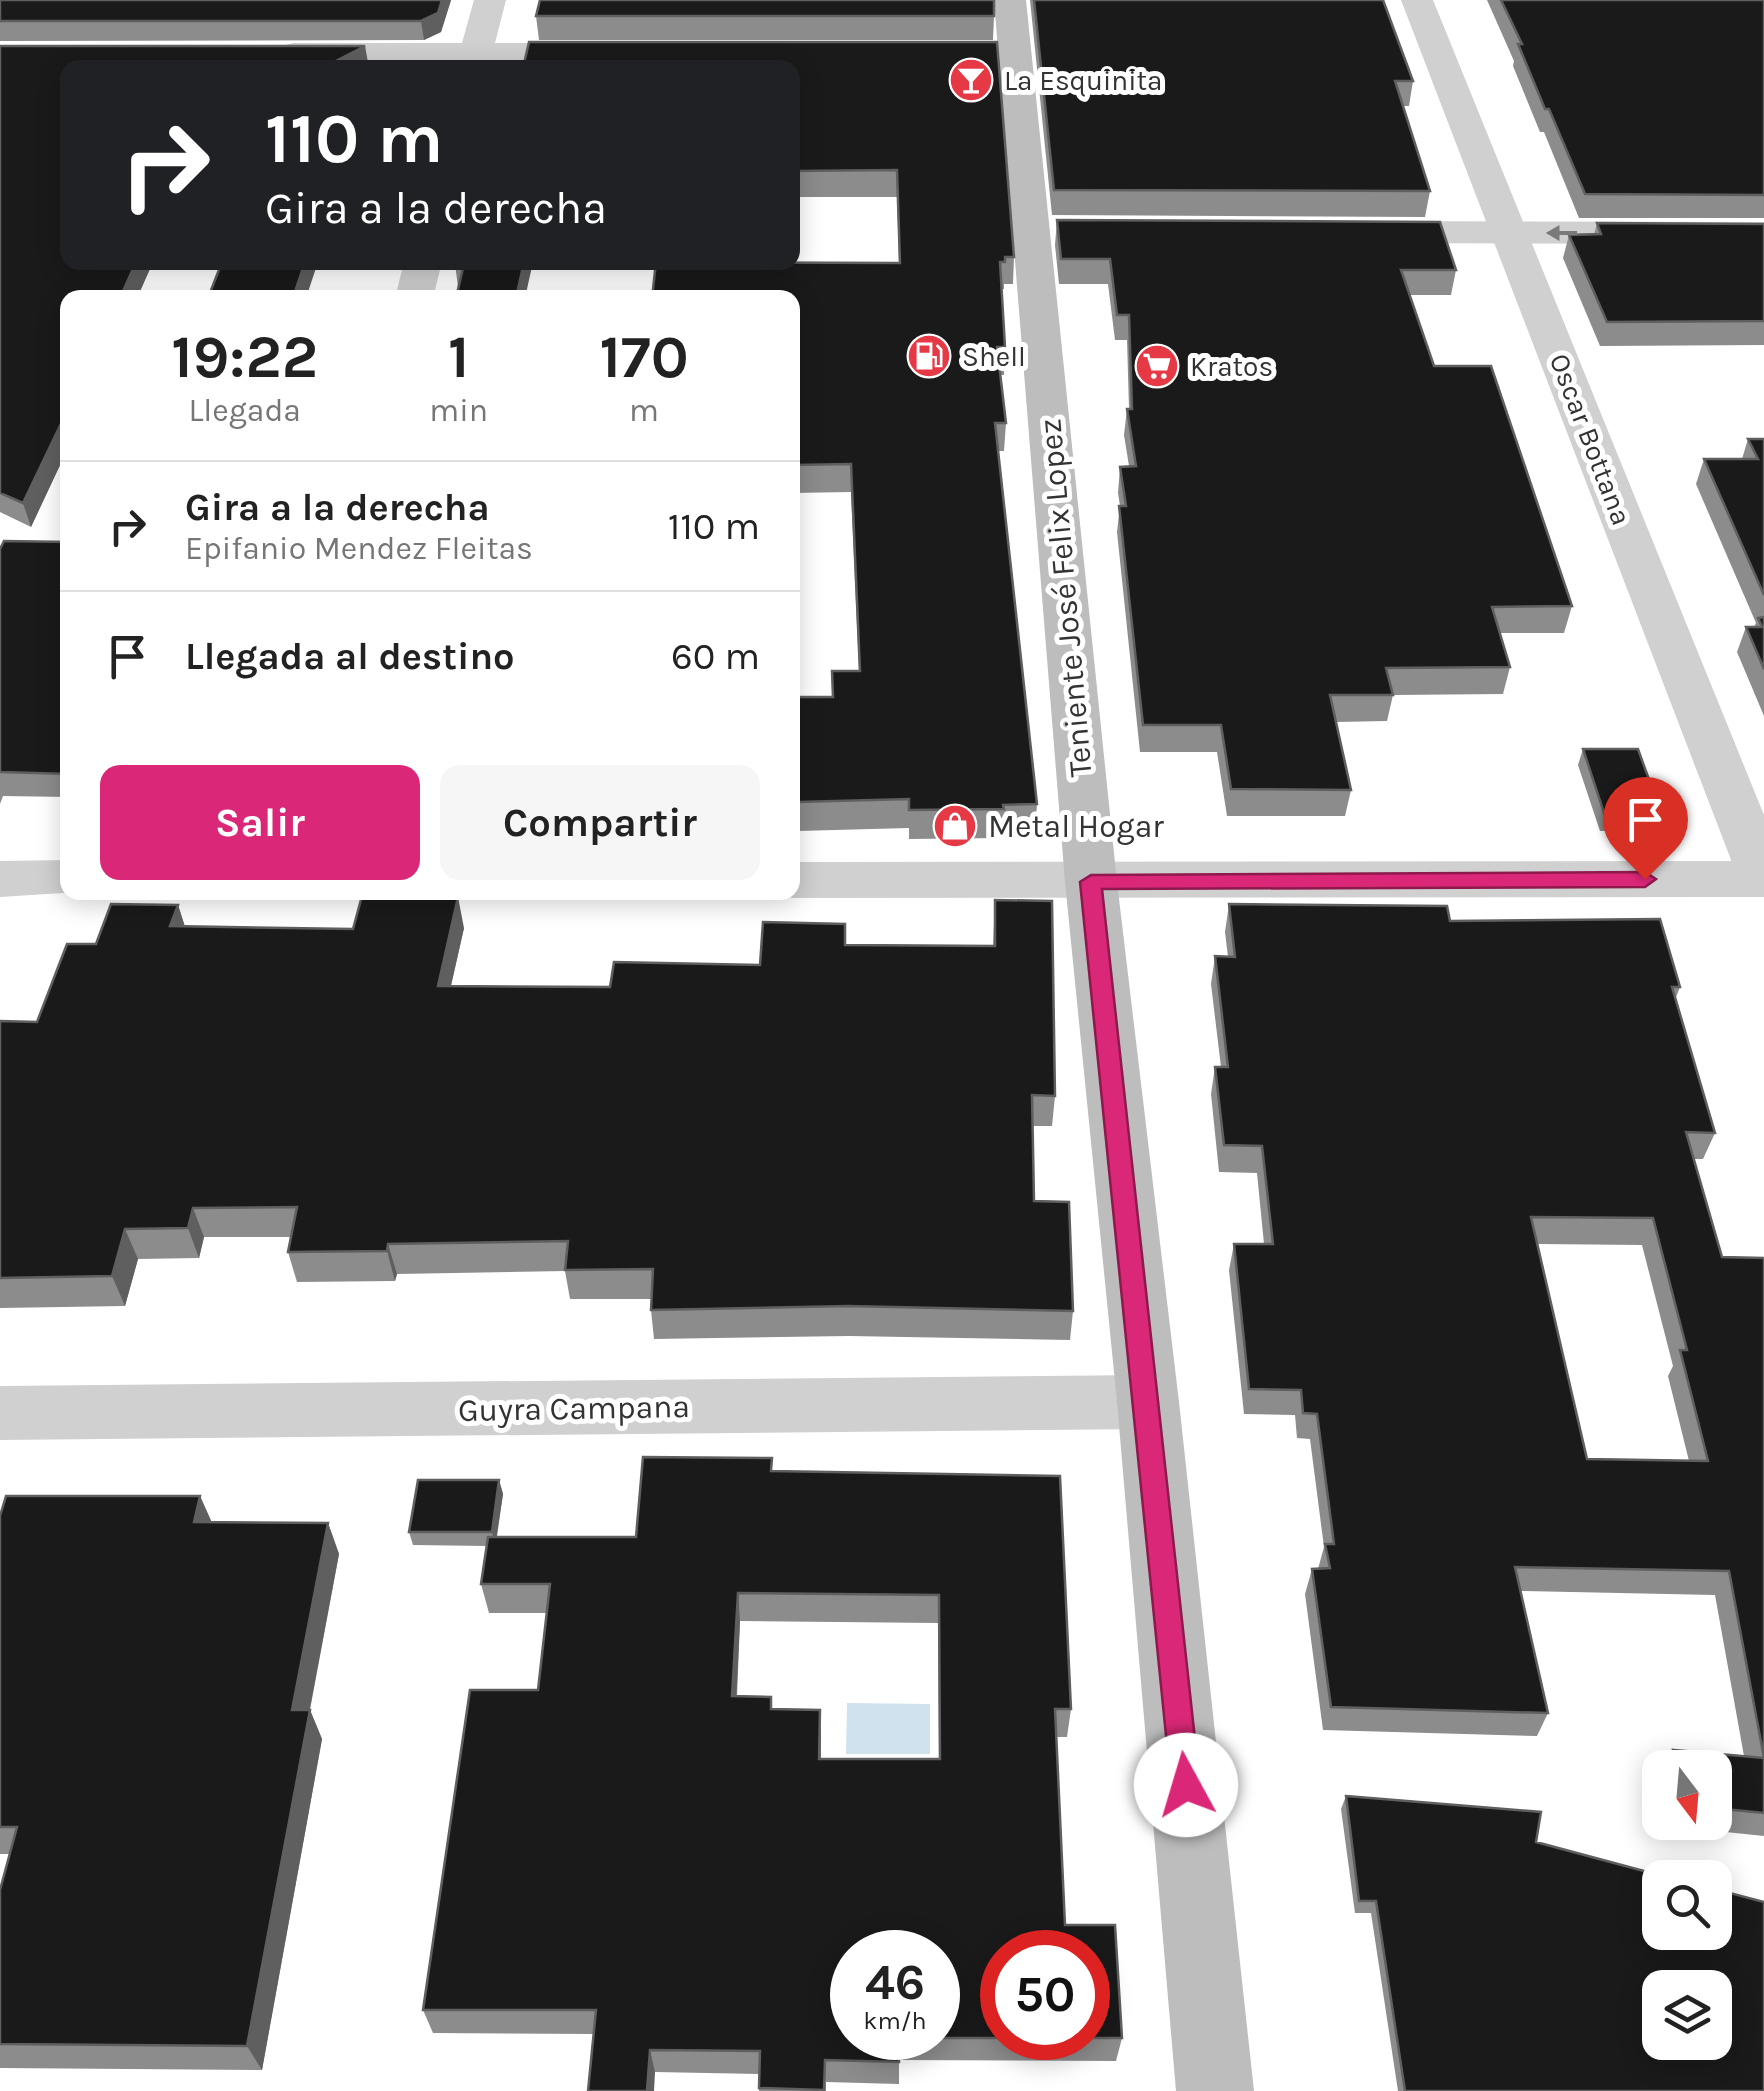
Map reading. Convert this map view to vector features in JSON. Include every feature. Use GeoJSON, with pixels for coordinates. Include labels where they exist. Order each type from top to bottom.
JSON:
{"type":"FeatureCollection","features":[{"type":"Feature","properties":{"kind":"main road","name":"Teniente José Felix Lopez"},"geometry":{"type":"LineString","coordinates":[[1010,0],[996,54],[1052,231],[1091,882],[1148,1402],[1216,2091]]}},
{"type":"Feature","properties":{"kind":"street"},"geometry":{"type":"LineString","coordinates":[[474,60],[490,0]]}},
{"type":"Feature","properties":{"kind":"street","name":"Oscar Bottana"},"geometry":{"type":"LineString","coordinates":[[1416,0],[1764,878]]}},
{"type":"Feature","properties":{"kind":"street"},"geometry":{"type":"LineString","coordinates":[[258,53],[474,60],[636,52]]}},
{"type":"Feature","properties":{"kind":"street"},"geometry":{"type":"LineString","coordinates":[[1331,232],[1764,233]]}},
{"type":"Feature","properties":{"kind":"street"},"geometry":{"type":"LineString","coordinates":[[0,878],[60,878]]}},
{"type":"Feature","properties":{"kind":"street"},"geometry":{"type":"LineString","coordinates":[[800,880],[1764,878]]}},
{"type":"Feature","properties":{"kind":"street","name":"Guyra Campana"},"geometry":{"type":"LineString","coordinates":[[0,1413],[1148,1402]]}},
{"type":"Feature","properties":{"kind":"water"},"geometry":{"type":"Polygon","coordinates":[[[847,1703],[930,1704],[930,1754],[846,1754],[847,1703]]]}},
{"type":"Feature","properties":{"kind":"building"},"geometry":{"type":"Polygon","coordinates":[[[0,0],[442,0],[438,13],[421,21],[0,21],[0,0]]]}},
{"type":"Feature","properties":{"kind":"building"},"geometry":{"type":"Polygon","coordinates":[[[540,0],[994,0],[994,16],[536,16],[540,0]]]}},
{"type":"Feature","properties":{"kind":"building"},"geometry":{"type":"Polygon","coordinates":[[[1034,0],[1383,0],[1413,81],[1395,81],[1430,191],[1054,190],[1034,0]]]}},
{"type":"Feature","properties":{"kind":"building"},"geometry":{"type":"Polygon","coordinates":[[[1501,0],[1764,0],[1764,195],[1585,194],[1501,0]]]}},
{"type":"Feature","properties":{"kind":"building"},"geometry":{"type":"Polygon","coordinates":[[[529,42],[997,42],[1014,257],[1005,257],[1005,262],[1000,262],[1005,347],[997,347],[1006,423],[995,423],[1037,804],[1003,805],[1004,809],[909,810],[909,799],[800,802],[800,697],[833,697],[832,671],[860,671],[851,464],[800,465],[800,290],[653,290],[655,270],[800,270],[800,263],[900,263],[897,170],[800,171],[800,60],[525,60],[529,42]]]}},
{"type":"Feature","properties":{"kind":"building"},"geometry":{"type":"Polygon","coordinates":[[[0,46],[365,46],[338,60],[60,60],[60,270],[132,270],[124,290],[60,290],[60,426],[23,503],[0,493],[0,46]]]}},
{"type":"Feature","properties":{"kind":"building"},"geometry":{"type":"Polygon","coordinates":[[[1057,220],[1440,222],[1456,270],[1401,270],[1434,366],[1491,366],[1572,606],[1492,607],[1510,667],[1386,668],[1393,695],[1330,695],[1351,790],[1231,789],[1221,725],[1143,725],[1119,506],[1126,506],[1120,467],[1136,466],[1127,409],[1132,409],[1129,315],[1117,315],[1110,259],[1061,259],[1057,220]]]}},
{"type":"Feature","properties":{"kind":"building"},"geometry":{"type":"Polygon","coordinates":[[[1597,223],[1764,224],[1764,321],[1607,322],[1569,235],[1601,234],[1597,223]]]}},
{"type":"Feature","properties":{"kind":"building"},"geometry":{"type":"Polygon","coordinates":[[[219,270],[302,270],[296,290],[211,290],[219,270]]]}},
{"type":"Feature","properties":{"kind":"building"},"geometry":{"type":"Polygon","coordinates":[[[463,270],[522,270],[518,290],[458,290],[463,270]]]}},
{"type":"Feature","properties":{"kind":"building"},"geometry":{"type":"Polygon","coordinates":[[[1748,439],[1764,439],[1764,595],[1704,459],[1758,459],[1748,439]]]}},
{"type":"Feature","properties":{"kind":"building"},"geometry":{"type":"Polygon","coordinates":[[[4,541],[60,542],[60,774],[0,772],[0,549],[4,541]]]}},
{"type":"Feature","properties":{"kind":"building"},"geometry":{"type":"Polygon","coordinates":[[[1764,617],[1764,669],[1746,627],[1762,627],[1758,618],[1764,617]]]}},
{"type":"Feature","properties":{"kind":"building"},"geometry":{"type":"Polygon","coordinates":[[[1583,749],[1638,749],[1662,816],[1605,816],[1583,749]]]}},
{"type":"Feature","properties":{"kind":"building"},"geometry":{"type":"Polygon","coordinates":[[[361,900],[457,900],[438,986],[610,987],[614,962],[760,965],[763,922],[845,924],[845,945],[995,946],[995,900],[1052,901],[1055,1096],[1032,1095],[1034,1201],[1069,1202],[1073,1311],[848,1306],[651,1310],[653,1269],[565,1270],[568,1241],[388,1244],[387,1251],[288,1252],[297,1207],[193,1208],[188,1228],[125,1229],[112,1276],[0,1278],[0,1021],[37,1022],[67,944],[96,944],[111,904],[178,905],[170,926],[353,929],[361,900]]]}},
{"type":"Feature","properties":{"kind":"building"},"geometry":{"type":"Polygon","coordinates":[[[1229,904],[1447,906],[1450,921],[1660,919],[1680,987],[1672,987],[1715,1133],[1686,1132],[1722,1257],[1764,1258],[1764,1758],[1729,1571],[1515,1567],[1548,1713],[1331,1707],[1312,1569],[1330,1568],[1325,1544],[1334,1544],[1317,1414],[1303,1413],[1301,1390],[1249,1389],[1234,1244],[1273,1244],[1262,1146],[1224,1145],[1215,1067],[1228,1067],[1215,956],[1235,957],[1229,904]],[[1531,1217],[1587,1459],[1708,1461],[1680,1350],[1687,1350],[1653,1218],[1531,1217]]]}},
{"type":"Feature","properties":{"kind":"building"},"geometry":{"type":"Polygon","coordinates":[[[643,1457],[772,1458],[771,1471],[1060,1476],[1071,1709],[1055,1709],[1065,1925],[1115,1925],[1122,2038],[1110,2038],[1110,1930],[980,1930],[980,2038],[960,2038],[960,1930],[830,1930],[830,2060],[899,2062],[825,2060],[824,2090],[759,2088],[760,2051],[650,2050],[647,2091],[588,2091],[596,2010],[423,2010],[470,1690],[538,1690],[550,1584],[481,1584],[488,1537],[636,1537],[643,1457]],[[738,1593],[732,1696],[771,1697],[771,1709],[820,1710],[819,1759],[940,1759],[939,1595],[738,1593]]]}},
{"type":"Feature","properties":{"kind":"building"},"geometry":{"type":"Polygon","coordinates":[[[418,1480],[499,1480],[492,1532],[409,1532],[418,1480]]]}},
{"type":"Feature","properties":{"kind":"building"},"geometry":{"type":"Polygon","coordinates":[[[6,1496],[200,1496],[194,1522],[328,1523],[292,1710],[310,1710],[247,2046],[0,2044],[0,1890],[17,1827],[0,1827],[0,1516],[6,1496]]]}},
{"type":"Feature","properties":{"kind":"building"},"geometry":{"type":"Polygon","coordinates":[[[1732,1755],[1764,1758],[1764,1813],[1732,1810],[1732,1755]]]}},
{"type":"Feature","properties":{"kind":"building"},"geometry":{"type":"Polygon","coordinates":[[[1346,1796],[1541,1812],[1536,1842],[1642,1870],[1642,1950],[1732,1950],[1732,1894],[1764,1902],[1764,2091],[1405,2091],[1376,1901],[1359,1901],[1346,1796]]]}},
{"type":"Feature","properties":{"kind":"place","name":"La Esquinita"},"geometry":{"type":"Point","coordinates":[971,80]}},
{"type":"Feature","properties":{"kind":"place","name":"Shell"},"geometry":{"type":"Point","coordinates":[929,356]}},
{"type":"Feature","properties":{"kind":"place","name":"Kratos"},"geometry":{"type":"Point","coordinates":[1157,366]}},
{"type":"Feature","properties":{"kind":"place","name":"Metal Hogar"},"geometry":{"type":"Point","coordinates":[955,826]}},
{"type":"Feature","properties":{"kind":"route"},"geometry":{"type":"LineString","coordinates":[[1186,1785],[1091,882],[1645,879]]}}]}
